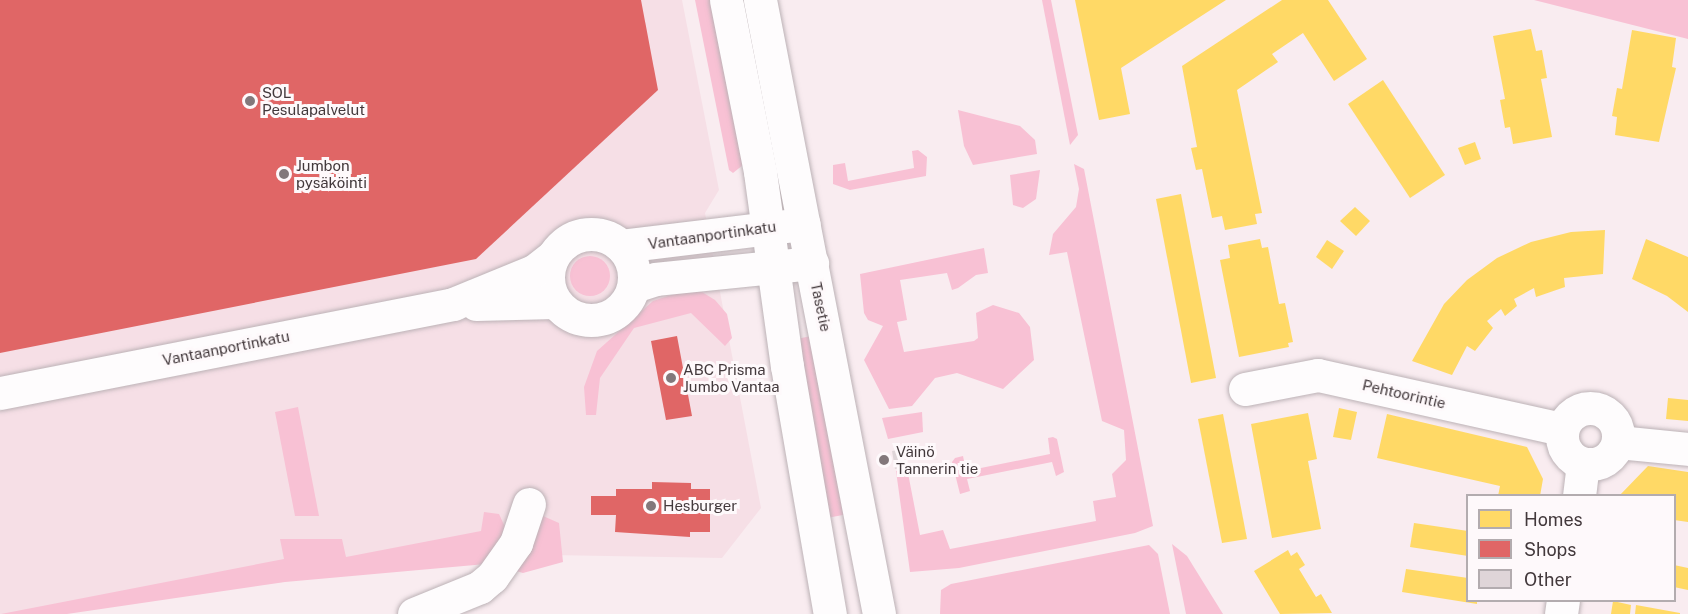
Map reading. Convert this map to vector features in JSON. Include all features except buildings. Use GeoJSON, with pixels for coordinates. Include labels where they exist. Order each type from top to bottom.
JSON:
{"type":"FeatureCollection","features":[{"type":"Feature","properties":{"kind":"street"},"geometry":{"type":"LineString","coordinates":[[726,0],[767,227],[830,614]]}},
{"type":"Feature","properties":{"kind":"street","name":"Tasetie"},"geometry":{"type":"LineString","coordinates":[[760,0],[879,614]]}},
{"type":"Feature","properties":{"kind":"street","name":"Vantaanportinkatu"},"geometry":{"type":"LineString","coordinates":[[621,246],[804,224]]}},
{"type":"Feature","properties":{"kind":"street","name":"Vantaanportinkatu"},"geometry":{"type":"LineString","coordinates":[[453,304],[534,271],[569,239],[584,234],[602,235],[621,246],[634,270],[634,286]]}},
{"type":"Feature","properties":{"kind":"street"},"geometry":{"type":"LineString","coordinates":[[553,256],[548,284],[555,302],[577,318],[600,320],[623,307],[634,286],[655,279],[772,265],[812,263]]}},
{"type":"Feature","properties":{"kind":"street","name":"Vantaanportinkatu"},"geometry":{"type":"LineString","coordinates":[[0,393],[453,304],[555,302]]}},
{"type":"Feature","properties":{"kind":"street","name":"Pehtoorintie"},"geometry":{"type":"LineString","coordinates":[[1245,389],[1318,375],[1562,429]]}},
{"type":"Feature","properties":{"kind":"street"},"geometry":{"type":"LineString","coordinates":[[1593,407],[1615,423],[1618,442],[1609,457],[1583,464],[1563,447],[1562,429],[1577,410],[1593,407]]}},
{"type":"Feature","properties":{"kind":"street"},"geometry":{"type":"LineString","coordinates":[[1618,442],[1688,449]]}},
{"type":"Feature","properties":{"kind":"street"},"geometry":{"type":"LineString","coordinates":[[1579,494],[1583,464]]}},
{"type":"Feature","properties":{"kind":"street"},"geometry":{"type":"LineString","coordinates":[[414,614],[480,587],[492,577],[516,543],[529,504]]}},
{"type":"Feature","properties":{"kind":"shaded area"},"geometry":{"type":"Polygon","coordinates":[[[0,0],[682,0],[719,190],[705,213],[761,508],[722,558],[489,554],[45,614],[0,614],[0,0]]]}},
{"type":"Feature","properties":{"kind":"shaded area"},"geometry":{"type":"Polygon","coordinates":[[[695,0],[710,0],[743,165],[733,173],[729,170],[695,0]]]}},
{"type":"Feature","properties":{"kind":"shaded area"},"geometry":{"type":"Polygon","coordinates":[[[1042,0],[1051,0],[1078,135],[1070,145],[1042,0]]]}},
{"type":"Feature","properties":{"kind":"shaded area"},"geometry":{"type":"Polygon","coordinates":[[[1534,0],[1688,0],[1688,39],[1534,0]]]}},
{"type":"Feature","properties":{"kind":"shaded area"},"geometry":{"type":"Polygon","coordinates":[[[958,110],[1020,126],[1035,140],[1037,154],[973,165],[964,146],[958,110]]]}},
{"type":"Feature","properties":{"kind":"shaded area"},"geometry":{"type":"Polygon","coordinates":[[[918,150],[927,157],[926,176],[850,190],[833,184],[833,165],[845,163],[848,181],[914,168],[912,151],[918,150]]]}},
{"type":"Feature","properties":{"kind":"shaded area"},"geometry":{"type":"Polygon","coordinates":[[[1074,164],[1084,169],[1153,526],[1135,533],[959,568],[910,572],[896,471],[907,468],[920,535],[943,530],[950,549],[1096,521],[1093,501],[1116,497],[1112,474],[1126,460],[1124,430],[1102,421],[1067,252],[1049,255],[1053,234],[1076,207],[1079,189],[1074,164]]]}},
{"type":"Feature","properties":{"kind":"shaded area"},"geometry":{"type":"Polygon","coordinates":[[[1040,170],[1036,199],[1023,208],[1013,205],[1010,175],[1040,170]]]}},
{"type":"Feature","properties":{"kind":"shaded area"},"geometry":{"type":"Polygon","coordinates":[[[984,248],[988,273],[976,275],[958,288],[952,290],[947,273],[900,280],[907,320],[897,322],[904,352],[974,341],[978,338],[976,313],[993,305],[1019,313],[1030,327],[1034,360],[1003,389],[957,373],[935,378],[912,406],[889,409],[864,360],[883,326],[868,320],[864,313],[860,274],[984,248]]]}},
{"type":"Feature","properties":{"kind":"shaded area"},"geometry":{"type":"Polygon","coordinates":[[[590,256],[598,257],[604,262],[609,268],[609,284],[604,290],[598,295],[590,296],[582,295],[576,290],[571,284],[570,276],[571,268],[576,262],[582,257],[590,256]]]}},
{"type":"Feature","properties":{"kind":"shaded area"},"geometry":{"type":"Polygon","coordinates":[[[683,291],[702,292],[715,300],[727,314],[732,338],[725,346],[691,313],[634,328],[600,378],[596,415],[586,415],[584,387],[597,351],[653,301],[683,291]]]}},
{"type":"Feature","properties":{"kind":"shaded area"},"geometry":{"type":"Polygon","coordinates":[[[811,336],[848,514],[827,518],[797,339],[811,336]]]}},
{"type":"Feature","properties":{"kind":"shaded area"},"geometry":{"type":"Polygon","coordinates":[[[298,407],[319,516],[295,516],[275,412],[298,407]]]}},
{"type":"Feature","properties":{"kind":"shaded area"},"geometry":{"type":"Polygon","coordinates":[[[922,412],[923,432],[888,439],[882,418],[922,412]]]}},
{"type":"Feature","properties":{"kind":"shaded area"},"geometry":{"type":"Polygon","coordinates":[[[1048,438],[1057,439],[1064,472],[1056,476],[1052,462],[967,479],[970,491],[960,494],[952,462],[955,458],[963,456],[966,471],[1050,454],[1048,438]]]}},
{"type":"Feature","properties":{"kind":"shaded area"},"geometry":{"type":"Polygon","coordinates":[[[484,512],[499,514],[506,529],[486,564],[285,582],[67,614],[1,614],[284,559],[280,539],[342,539],[346,557],[481,531],[484,512]]]}},
{"type":"Feature","properties":{"kind":"shaded area"},"geometry":{"type":"Polygon","coordinates":[[[543,516],[559,523],[563,562],[523,573],[513,570],[535,519],[543,516]]]}},
{"type":"Feature","properties":{"kind":"shaded area"},"geometry":{"type":"Polygon","coordinates":[[[1172,544],[1187,556],[1223,614],[1186,614],[1172,544]]]}},
{"type":"Feature","properties":{"kind":"shaded area"},"geometry":{"type":"Polygon","coordinates":[[[1149,545],[1158,554],[1170,614],[940,614],[941,590],[951,584],[1149,545]]]}},
{"type":"Feature","properties":{"kind":"place","name":"SOL Pesulapalvelut"},"geometry":{"type":"Point","coordinates":[250,101]}},
{"type":"Feature","properties":{"kind":"place","name":"Jumbon pysäköinti"},"geometry":{"type":"Point","coordinates":[284,174]}},
{"type":"Feature","properties":{"kind":"place","name":"ABC Prisma Jumbo Vantaa"},"geometry":{"type":"Point","coordinates":[671,378]}},
{"type":"Feature","properties":{"kind":"place","name":"Väinö Tannerin tie"},"geometry":{"type":"Point","coordinates":[884,460]}},
{"type":"Feature","properties":{"kind":"place","name":"Hesburger"},"geometry":{"type":"Point","coordinates":[651,506]}}]}
